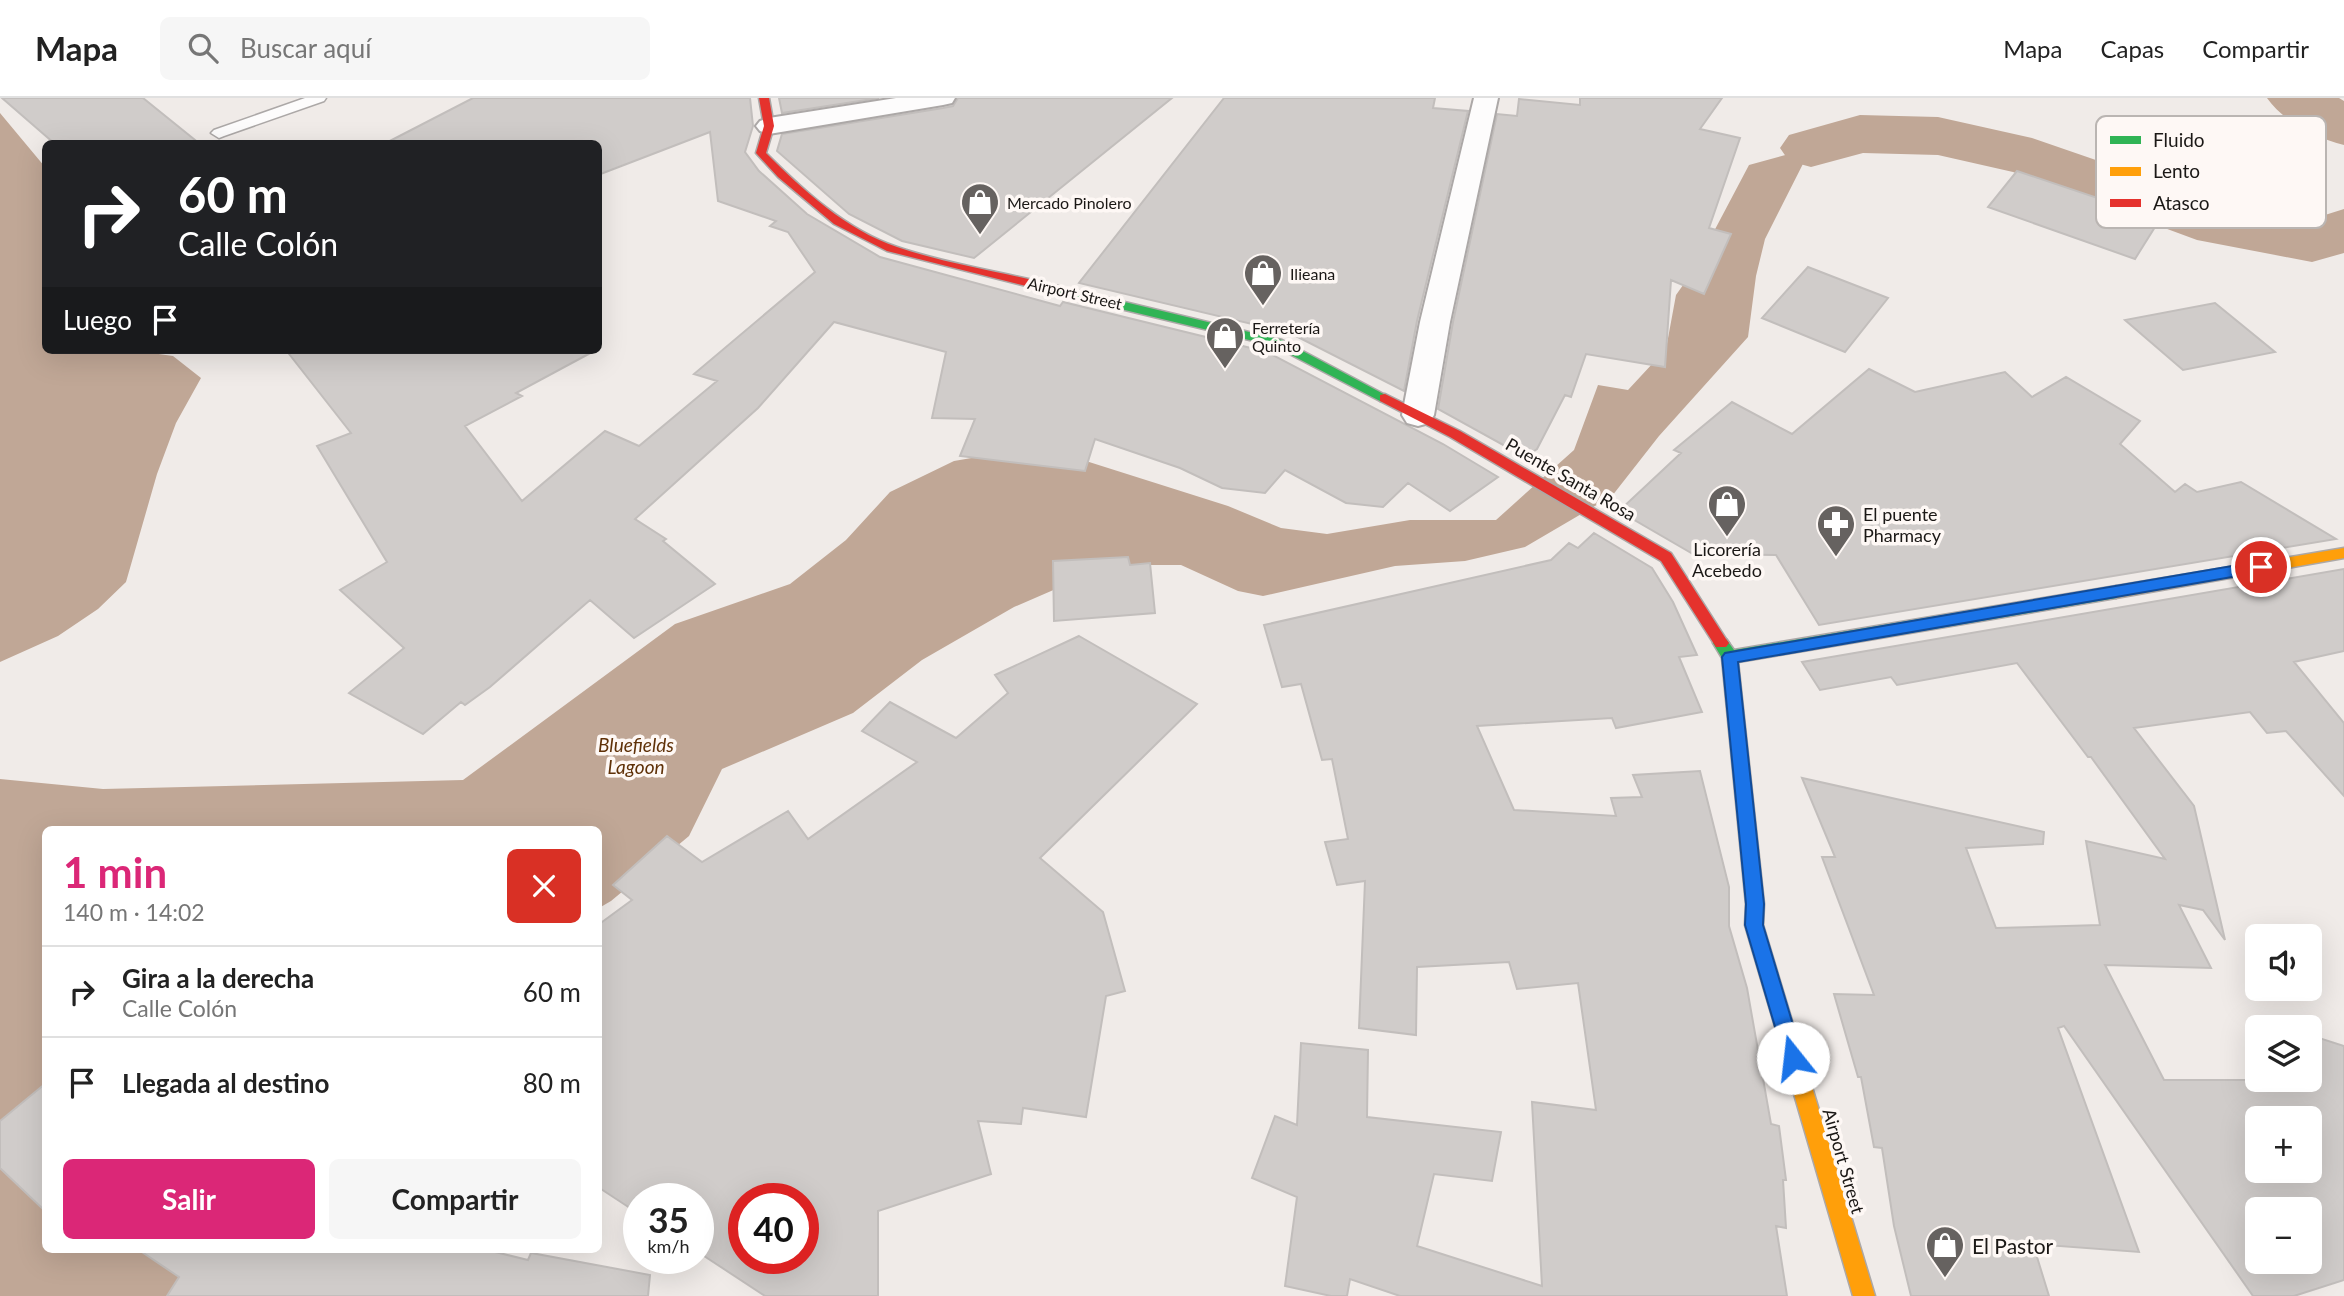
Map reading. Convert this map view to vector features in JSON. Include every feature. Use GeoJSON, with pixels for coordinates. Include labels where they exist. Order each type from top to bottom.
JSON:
{"type":"FeatureCollection","features":[{"type":"Feature","properties":{"kind":"street","name":"Airport Street"},"geometry":{"type":"LineString","coordinates":[[764,98],[769,126],[761,153],[782,175],[838,222],[891,249],[1278,343],[1455,434]]}},
{"type":"Feature","properties":{"kind":"street"},"geometry":{"type":"LineString","coordinates":[[769,126],[943,98]]}},
{"type":"Feature","properties":{"kind":"street"},"geometry":{"type":"LineString","coordinates":[[1418,415],[1435,322],[1486,98]]}},
{"type":"Feature","properties":{"kind":"street","name":"Puente Santa Rosa"},"geometry":{"type":"LineString","coordinates":[[1455,434],[1666,556]]}},
{"type":"Feature","properties":{"kind":"street"},"geometry":{"type":"LineString","coordinates":[[1730,657],[2344,553]]}},
{"type":"Feature","properties":{"kind":"street","name":"Airport Street"},"geometry":{"type":"LineString","coordinates":[[1666,556],[1730,657],[1755,904],[1754,925],[1864,1296]]}},
{"type":"Feature","properties":{"kind":"lane"},"geometry":{"type":"LineString","coordinates":[[219,133],[319,98]]}},
{"type":"Feature","properties":{"kind":"water"},"geometry":{"type":"Polygon","coordinates":[[[0,113],[42,163],[42,354],[173,356],[201,378],[176,423],[157,474],[126,582],[98,609],[58,636],[0,662],[0,113]]]}},
{"type":"Feature","properties":{"kind":"water","name":"Bluefields Lagoon"},"geometry":{"type":"Polygon","coordinates":[[[1811,148],[1765,239],[1756,276],[1748,337],[1659,436],[1612,496],[1525,547],[1465,561],[1395,566],[1263,596],[1238,591],[1181,565],[1111,565],[1014,607],[922,660],[853,713],[722,769],[689,836],[602,906],[602,826],[42,826],[42,1253],[231,1253],[193,1296],[0,1296],[0,779],[103,789],[463,780],[675,624],[790,584],[846,540],[890,492],[954,461],[1018,450],[1067,455],[1228,506],[1281,528],[1327,534],[1410,520],[1496,520],[1574,450],[1598,385],[1628,390],[1666,349],[1676,295],[1693,271],[1749,165],[1811,148]]]}},
{"type":"Feature","properties":{"kind":"building"},"geometry":{"type":"Polygon","coordinates":[[[2,98],[143,98],[195,140],[50,140],[2,98]]]}},
{"type":"Feature","properties":{"kind":"building"},"geometry":{"type":"Polygon","coordinates":[[[473,98],[750,98],[753,126],[745,152],[759,171],[807,214],[880,257],[1060,306],[1063,302],[1267,352],[1443,444],[1498,477],[1450,511],[1408,483],[1383,507],[1346,503],[1285,470],[1265,493],[1222,488],[1180,468],[1095,439],[1085,471],[960,456],[975,419],[932,418],[946,352],[834,322],[758,408],[635,519],[666,539],[663,541],[715,584],[634,638],[590,600],[490,687],[465,705],[461,702],[423,734],[349,693],[404,648],[340,590],[387,562],[317,446],[351,433],[289,354],[589,354],[516,393],[522,396],[465,426],[522,501],[605,431],[639,446],[717,381],[694,374],[815,272],[788,232],[770,226],[776,221],[718,201],[710,132],[602,173],[602,140],[392,140],[473,98]]]}},
{"type":"Feature","properties":{"kind":"building"},"geometry":{"type":"Polygon","coordinates":[[[779,98],[879,98],[782,113],[779,98]]]}},
{"type":"Feature","properties":{"kind":"building"},"geometry":{"type":"Polygon","coordinates":[[[958,98],[1172,98],[974,258],[902,241],[849,214],[777,151],[782,134],[953,106],[958,98]]]}},
{"type":"Feature","properties":{"kind":"building"},"geometry":{"type":"Polygon","coordinates":[[[1224,98],[1435,98],[1433,108],[1468,111],[1417,321],[1404,391],[1290,333],[1079,283],[1224,98]]]}},
{"type":"Feature","properties":{"kind":"building"},"geometry":{"type":"Polygon","coordinates":[[[1580,98],[1722,98],[1700,129],[1740,138],[1709,228],[1731,234],[1704,294],[1671,280],[1665,367],[1586,354],[1571,397],[1565,395],[1537,449],[1525,457],[1438,409],[1453,322],[1497,114],[1517,116],[1519,99],[1580,105],[1580,98]]]}},
{"type":"Feature","properties":{"kind":"building"},"geometry":{"type":"Polygon","coordinates":[[[2017,171],[2096,198],[2096,228],[2154,228],[2135,259],[1988,207],[2017,171]]]}},
{"type":"Feature","properties":{"kind":"building"},"geometry":{"type":"Polygon","coordinates":[[[1808,267],[1888,298],[1845,352],[1762,318],[1808,267]]]}},
{"type":"Feature","properties":{"kind":"building"},"geometry":{"type":"Polygon","coordinates":[[[2215,303],[2275,352],[2183,370],[2125,320],[2215,303]]]}},
{"type":"Feature","properties":{"kind":"building"},"geometry":{"type":"Polygon","coordinates":[[[1869,369],[1915,392],[2005,372],[2032,397],[2066,377],[2140,421],[2120,444],[2175,492],[2185,484],[2197,492],[2241,482],[2336,539],[1819,625],[1776,555],[1693,554],[1619,511],[1681,453],[1674,450],[1732,402],[1792,434],[1869,369]]]}},
{"type":"Feature","properties":{"kind":"building"},"geometry":{"type":"Polygon","coordinates":[[[1594,533],[1652,568],[1673,602],[1697,655],[1679,657],[1702,712],[1616,728],[1612,718],[1477,726],[1514,810],[1616,816],[1611,798],[1642,797],[1633,775],[1700,771],[1729,887],[1729,926],[1747,988],[1771,1124],[1779,1126],[1786,1180],[1783,1180],[1786,1228],[1776,1226],[1787,1296],[1400,1296],[1350,1279],[1347,1296],[1331,1296],[1285,1286],[1297,1197],[1252,1178],[1275,1116],[1297,1125],[1301,1043],[1368,1050],[1367,1117],[1501,1132],[1492,1181],[1434,1174],[1417,1246],[1542,1286],[1532,1102],[1596,1110],[1578,983],[1517,989],[1509,962],[1417,967],[1416,1035],[1359,1028],[1365,881],[1337,885],[1325,842],[1348,839],[1332,759],[1322,760],[1301,684],[1282,687],[1264,625],[1551,560],[1569,543],[1578,548],[1594,533]]]}},
{"type":"Feature","properties":{"kind":"building"},"geometry":{"type":"Polygon","coordinates":[[[1128,557],[1130,565],[1150,563],[1155,613],[1054,621],[1053,561],[1128,557]]]}},
{"type":"Feature","properties":{"kind":"building"},"geometry":{"type":"Polygon","coordinates":[[[2344,569],[2344,651],[2294,662],[2344,723],[2344,796],[2286,731],[2267,733],[2250,712],[2134,728],[2194,806],[2225,940],[2203,910],[2179,905],[2211,968],[2105,965],[2164,1080],[2245,1080],[2245,1092],[2322,1092],[2322,1039],[2344,1046],[2344,1280],[2294,1296],[2253,1296],[2064,1026],[2058,1028],[2139,1252],[2033,1244],[2049,1296],[1911,1296],[1894,1226],[1882,1148],[1874,1147],[1861,1077],[1858,1077],[1834,994],[1874,995],[1822,857],[1835,857],[1802,778],[2044,832],[2043,844],[1966,848],[1996,928],[2100,925],[2086,841],[2165,859],[2091,757],[2088,757],[2017,663],[1897,685],[1891,677],[1820,690],[1802,662],[2344,569]]]}},
{"type":"Feature","properties":{"kind":"building"},"geometry":{"type":"Polygon","coordinates":[[[1079,636],[1197,704],[1040,858],[1103,912],[1125,991],[1106,996],[1086,1117],[1023,1108],[1021,1124],[978,1121],[991,1174],[878,1211],[878,1296],[765,1296],[732,1274],[819,1274],[819,1183],[728,1183],[728,1272],[714,1263],[714,1183],[623,1183],[623,1203],[602,1190],[602,922],[632,900],[613,885],[667,836],[702,862],[788,811],[808,839],[917,762],[862,731],[890,702],[956,738],[1008,693],[995,675],[1079,636]]]}},
{"type":"Feature","properties":{"kind":"building"},"geometry":{"type":"Polygon","coordinates":[[[42,1086],[42,1208],[0,1168],[0,1121],[42,1086]]]}},
{"type":"Feature","properties":{"kind":"building"},"geometry":{"type":"Polygon","coordinates":[[[143,1253],[499,1253],[528,1260],[531,1253],[623,1270],[623,1274],[650,1275],[648,1296],[167,1296],[179,1277],[143,1253]]]}},
{"type":"Feature","properties":{"kind":"waterway"},"geometry":{"type":"LineString","coordinates":[[2297,98],[2344,127]]}},
{"type":"Feature","properties":{"kind":"waterway"},"geometry":{"type":"LineString","coordinates":[[1811,148],[1860,134],[1938,136],[2032,157],[2096,180]]}},
{"type":"Feature","properties":{"kind":"waterway"},"geometry":{"type":"LineString","coordinates":[[2232,228],[2312,242],[2344,229]]}},
{"type":"Feature","properties":{"kind":"traffic: fast"},"geometry":{"type":"LineString","coordinates":[[1050,288],[1278,343],[1385,398]]}},
{"type":"Feature","properties":{"kind":"traffic: fast"},"geometry":{"type":"LineString","coordinates":[[1730,657],[2116,592]]}},
{"type":"Feature","properties":{"kind":"traffic: fast"},"geometry":{"type":"LineString","coordinates":[[1721,643],[1730,657],[1755,904],[1754,925],[1799,1077]]}},
{"type":"Feature","properties":{"kind":"traffic: slow"},"geometry":{"type":"LineString","coordinates":[[2116,592],[2344,553]]}},
{"type":"Feature","properties":{"kind":"traffic: slow"},"geometry":{"type":"LineString","coordinates":[[1799,1077],[1864,1296]]}},
{"type":"Feature","properties":{"kind":"traffic: jam"},"geometry":{"type":"LineString","coordinates":[[764,98],[769,126],[761,153],[782,175],[838,222],[891,249],[1050,288]]}},
{"type":"Feature","properties":{"kind":"traffic: jam"},"geometry":{"type":"LineString","coordinates":[[1385,398],[1455,434],[1666,557],[1721,643]]}},
{"type":"Feature","properties":{"kind":"place","name":"Mercado Pinolero"},"geometry":{"type":"Point","coordinates":[980,236]}},
{"type":"Feature","properties":{"kind":"place","name":"Ilieana"},"geometry":{"type":"Point","coordinates":[1263,307]}},
{"type":"Feature","properties":{"kind":"place","name":"Ferretería Quinto"},"geometry":{"type":"Point","coordinates":[1225,370]}},
{"type":"Feature","properties":{"kind":"place","name":"Licorería Acebedo"},"geometry":{"type":"Point","coordinates":[1727,538]}},
{"type":"Feature","properties":{"kind":"place","name":"El puente Pharmacy"},"geometry":{"type":"Point","coordinates":[1836,558]}},
{"type":"Feature","properties":{"kind":"place","name":"El Pastor"},"geometry":{"type":"Point","coordinates":[1945,1279]}},
{"type":"Feature","properties":{"kind":"route"},"geometry":{"type":"LineString","coordinates":[[1793,1058],[1754,925],[1755,904],[1730,657],[2261,567]]}}]}
